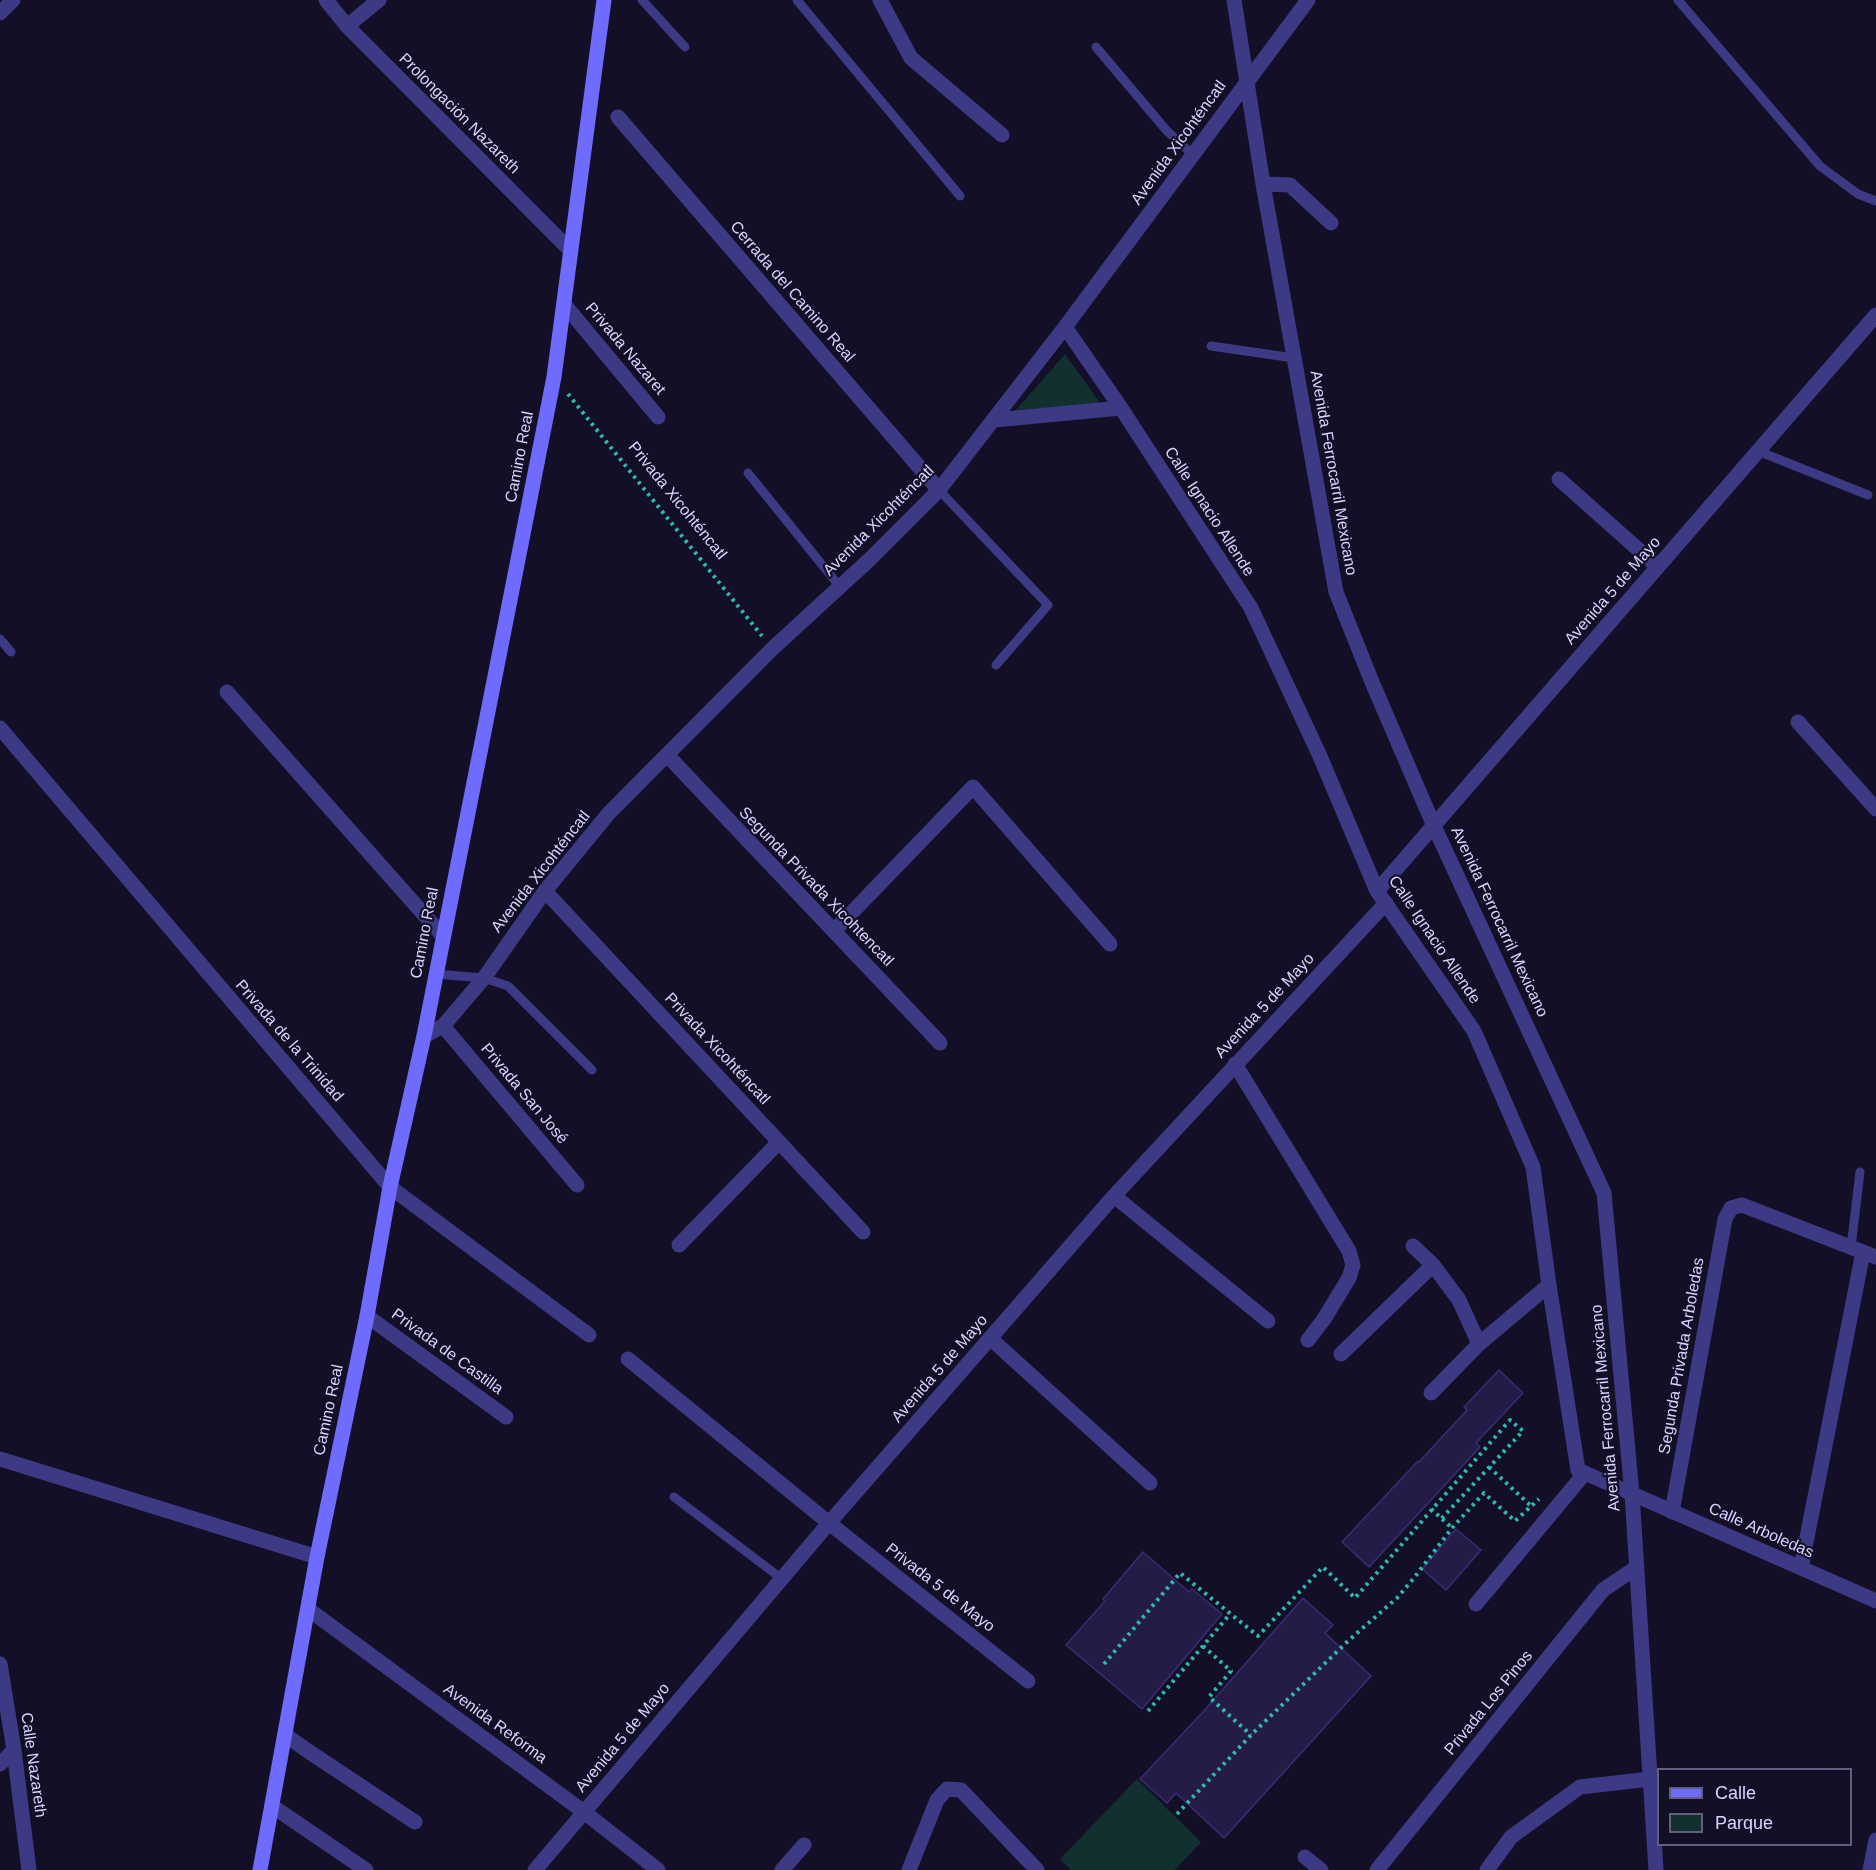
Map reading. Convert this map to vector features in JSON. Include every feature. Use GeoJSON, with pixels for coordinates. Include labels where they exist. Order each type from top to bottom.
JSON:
{"type":"FeatureCollection","features":[{"type":"Feature","properties":{"kind":"main road","name":"Camino Real"},"geometry":{"type":"LineString","coordinates":[[260,1870],[317,1557],[554,377],[604,0]]}},
{"type":"Feature","properties":{"kind":"street"},"geometry":{"type":"LineString","coordinates":[[0,13],[13,0]]}},
{"type":"Feature","properties":{"kind":"street","name":"Prolongación Nazareth"},"geometry":{"type":"LineString","coordinates":[[326,0],[347,26],[570,250]]}},
{"type":"Feature","properties":{"kind":"street"},"geometry":{"type":"LineString","coordinates":[[347,26],[379,0]]}},
{"type":"Feature","properties":{"kind":"street"},"geometry":{"type":"LineString","coordinates":[[880,0],[911,58],[1002,135]]}},
{"type":"Feature","properties":{"kind":"street","name":"Avenida Ferrocarril Mexicano"},"geometry":{"type":"LineString","coordinates":[[1234,0],[1263,184],[1336,592],[1434,826],[1604,1193],[1632,1494],[1656,1870]]}},
{"type":"Feature","properties":{"kind":"street","name":"Avenida Xicohténcatl"},"geometry":{"type":"LineString","coordinates":[[423,1036],[443,1026],[484,978],[544,891],[609,813],[772,649],[939,490],[1065,327],[1308,0]]}},
{"type":"Feature","properties":{"kind":"street","name":"Cerrada del Camino Real"},"geometry":{"type":"LineString","coordinates":[[618,117],[939,490]]}},
{"type":"Feature","properties":{"kind":"street"},"geometry":{"type":"LineString","coordinates":[[1263,184],[1290,185],[1331,223]]}},
{"type":"Feature","properties":{"kind":"street","name":"Privada Nazaret"},"geometry":{"type":"LineString","coordinates":[[564,304],[658,417]]}},
{"type":"Feature","properties":{"kind":"street","name":"Avenida 5 de Mayo"},"geometry":{"type":"LineString","coordinates":[[535,1870],[829,1523],[1114,1196],[1235,1064],[1381,897],[1434,826],[1876,315]]}},
{"type":"Feature","properties":{"kind":"street","name":"Calle Ignacio Allende"},"geometry":{"type":"LineString","coordinates":[[1065,327],[1121,408],[1251,608],[1319,754],[1381,897],[1473,1031],[1533,1167],[1578,1470],[1585,1473]]}},
{"type":"Feature","properties":{"kind":"street"},"geometry":{"type":"LineString","coordinates":[[994,420],[1121,408]]}},
{"type":"Feature","properties":{"kind":"street"},"geometry":{"type":"LineString","coordinates":[[1559,479],[1658,567]]}},
{"type":"Feature","properties":{"kind":"street"},"geometry":{"type":"LineString","coordinates":[[227,692],[443,936]]}},
{"type":"Feature","properties":{"kind":"street"},"geometry":{"type":"LineString","coordinates":[[1798,722],[1876,809]]}},
{"type":"Feature","properties":{"kind":"street","name":"Privada de la Trinidad"},"geometry":{"type":"LineString","coordinates":[[0,728],[390,1187],[589,1335]]}},
{"type":"Feature","properties":{"kind":"street","name":"Segunda Privada Xicohtencatl"},"geometry":{"type":"LineString","coordinates":[[667,755],[940,1043]]}},
{"type":"Feature","properties":{"kind":"street"},"geometry":{"type":"LineString","coordinates":[[834,931],[973,787],[1110,944]]}},
{"type":"Feature","properties":{"kind":"street","name":"Privada Xicohténcatl"},"geometry":{"type":"LineString","coordinates":[[544,891],[863,1232]]}},
{"type":"Feature","properties":{"kind":"street","name":"Privada San José"},"geometry":{"type":"LineString","coordinates":[[443,1026],[577,1185]]}},
{"type":"Feature","properties":{"kind":"street"},"geometry":{"type":"LineString","coordinates":[[1235,1064],[1349,1251],[1353,1265],[1349,1278],[1308,1340]]}},
{"type":"Feature","properties":{"kind":"street"},"geometry":{"type":"LineString","coordinates":[[679,1245],[779,1142]]}},
{"type":"Feature","properties":{"kind":"street"},"geometry":{"type":"LineString","coordinates":[[1114,1196],[1268,1321]]}},
{"type":"Feature","properties":{"kind":"street","name":"Segunda Privada Arboledas"},"geometry":{"type":"LineString","coordinates":[[1672,1512],[1725,1219],[1731,1208],[1742,1205],[1863,1252]]}},
{"type":"Feature","properties":{"kind":"street"},"geometry":{"type":"LineString","coordinates":[[1413,1246],[1433,1266],[1459,1300],[1479,1344]]}},
{"type":"Feature","properties":{"kind":"street"},"geometry":{"type":"LineString","coordinates":[[1801,1568],[1863,1252]]}},
{"type":"Feature","properties":{"kind":"street"},"geometry":{"type":"LineString","coordinates":[[1341,1354],[1433,1266]]}},
{"type":"Feature","properties":{"kind":"street"},"geometry":{"type":"LineString","coordinates":[[1431,1393],[1479,1344],[1549,1285]]}},
{"type":"Feature","properties":{"kind":"street","name":"Privada de Castilla"},"geometry":{"type":"LineString","coordinates":[[367,1316],[506,1417]]}},
{"type":"Feature","properties":{"kind":"street"},"geometry":{"type":"LineString","coordinates":[[991,1339],[1150,1483]]}},
{"type":"Feature","properties":{"kind":"street","name":"Privada 5 de Mayo"},"geometry":{"type":"LineString","coordinates":[[628,1359],[1028,1681]]}},
{"type":"Feature","properties":{"kind":"street"},"geometry":{"type":"LineString","coordinates":[[0,1459],[317,1557]]}},
{"type":"Feature","properties":{"kind":"street"},"geometry":{"type":"LineString","coordinates":[[1476,1604],[1585,1473],[1632,1494]]}},
{"type":"Feature","properties":{"kind":"street","name":"Calle Arboledas"},"geometry":{"type":"LineString","coordinates":[[1632,1494],[1876,1601]]}},
{"type":"Feature","properties":{"kind":"street","name":"Privada Los Pinos"},"geometry":{"type":"LineString","coordinates":[[1377,1870],[1603,1590],[1637,1567]]}},
{"type":"Feature","properties":{"kind":"street","name":"Avenida Reforma"},"geometry":{"type":"LineString","coordinates":[[308,1609],[584,1812],[658,1870]]}},
{"type":"Feature","properties":{"kind":"street","name":"Calle Nazareth"},"geometry":{"type":"LineString","coordinates":[[0,1665],[14,1750],[29,1870]]}},
{"type":"Feature","properties":{"kind":"street"},"geometry":{"type":"LineString","coordinates":[[285,1735],[415,1822]]}},
{"type":"Feature","properties":{"kind":"street"},"geometry":{"type":"LineString","coordinates":[[0,1764],[14,1750]]}},
{"type":"Feature","properties":{"kind":"street"},"geometry":{"type":"LineString","coordinates":[[1487,1870],[1511,1837],[1580,1787],[1650,1779]]}},
{"type":"Feature","properties":{"kind":"street"},"geometry":{"type":"LineString","coordinates":[[909,1870],[937,1800],[947,1789],[961,1790],[1036,1870]]}},
{"type":"Feature","properties":{"kind":"street"},"geometry":{"type":"LineString","coordinates":[[272,1806],[366,1870]]}},
{"type":"Feature","properties":{"kind":"street"},"geometry":{"type":"LineString","coordinates":[[1870,1870],[1876,1840]]}},
{"type":"Feature","properties":{"kind":"street"},"geometry":{"type":"LineString","coordinates":[[782,1870],[804,1845]]}},
{"type":"Feature","properties":{"kind":"street"},"geometry":{"type":"LineString","coordinates":[[1305,1857],[1321,1870]]}},
{"type":"Feature","properties":{"kind":"lane"},"geometry":{"type":"LineString","coordinates":[[642,0],[685,47]]}},
{"type":"Feature","properties":{"kind":"lane"},"geometry":{"type":"LineString","coordinates":[[797,0],[960,196]]}},
{"type":"Feature","properties":{"kind":"lane"},"geometry":{"type":"LineString","coordinates":[[1678,0],[1820,166],[1858,194],[1876,201]]}},
{"type":"Feature","properties":{"kind":"lane"},"geometry":{"type":"LineString","coordinates":[[1096,47],[1167,131],[1192,154]]}},
{"type":"Feature","properties":{"kind":"lane"},"geometry":{"type":"LineString","coordinates":[[1211,346],[1294,358]]}},
{"type":"Feature","properties":{"kind":"lane"},"geometry":{"type":"LineString","coordinates":[[1758,452],[1868,495]]}},
{"type":"Feature","properties":{"kind":"lane"},"geometry":{"type":"LineString","coordinates":[[748,473],[840,586]]}},
{"type":"Feature","properties":{"kind":"lane"},"geometry":{"type":"LineString","coordinates":[[939,490],[1048,604],[996,665]]}},
{"type":"Feature","properties":{"kind":"lane"},"geometry":{"type":"LineString","coordinates":[[0,639],[11,652]]}},
{"type":"Feature","properties":{"kind":"lane"},"geometry":{"type":"LineString","coordinates":[[435,974],[484,978],[508,986],[592,1070]]}},
{"type":"Feature","properties":{"kind":"lane"},"geometry":{"type":"LineString","coordinates":[[1860,1172],[1863,1252]]}},
{"type":"Feature","properties":{"kind":"lane"},"geometry":{"type":"LineString","coordinates":[[674,1497],[782,1579]]}},
{"type":"Feature","properties":{"kind":"path","name":"Privada Xicohténcatl"},"geometry":{"type":"LineString","coordinates":[[554,377],[772,649]]}},
{"type":"Feature","properties":{"kind":"path"},"geometry":{"type":"LineString","coordinates":[[1104,1664],[1180,1573],[1258,1636],[1323,1567],[1355,1598],[1510,1420],[1523,1431],[1441,1519]]}},
{"type":"Feature","properties":{"kind":"path"},"geometry":{"type":"LineString","coordinates":[[1489,1467],[1530,1505]]}},
{"type":"Feature","properties":{"kind":"path"},"geometry":{"type":"LineString","coordinates":[[1177,1815],[1251,1735],[1396,1598],[1452,1528],[1484,1493],[1515,1521],[1539,1498]]}},
{"type":"Feature","properties":{"kind":"path"},"geometry":{"type":"LineString","coordinates":[[1431,1509],[1452,1528]]}},
{"type":"Feature","properties":{"kind":"path"},"geometry":{"type":"LineString","coordinates":[[1148,1711],[1230,1614]]}},
{"type":"Feature","properties":{"kind":"path"},"geometry":{"type":"LineString","coordinates":[[1203,1646],[1231,1671],[1209,1697],[1251,1735]]}},
{"type":"Feature","properties":{"kind":"green space"},"geometry":{"type":"Polygon","coordinates":[[[1065,354],[1101,404],[1016,410],[1065,354]]]}},
{"type":"Feature","properties":{"kind":"green space"},"geometry":{"type":"Polygon","coordinates":[[[1137,1779],[1201,1842],[1175,1870],[1071,1870],[1060,1859],[1137,1779]]]}},
{"type":"Feature","properties":{"kind":"building"},"geometry":{"type":"Polygon","coordinates":[[[1499,1370],[1523,1393],[1476,1443],[1480,1447],[1369,1567],[1342,1542],[1467,1410],[1464,1407],[1499,1370]]]}},
{"type":"Feature","properties":{"kind":"building"},"geometry":{"type":"Polygon","coordinates":[[[1456,1529],[1481,1550],[1446,1590],[1422,1569],[1456,1529]]]}},
{"type":"Feature","properties":{"kind":"building"},"geometry":{"type":"Polygon","coordinates":[[[1143,1552],[1189,1592],[1192,1589],[1222,1614],[1142,1709],[1066,1645],[1105,1601],[1103,1599],[1143,1552]]]}},
{"type":"Feature","properties":{"kind":"building"},"geometry":{"type":"Polygon","coordinates":[[[1303,1598],[1333,1625],[1325,1633],[1371,1676],[1224,1838],[1176,1793],[1167,1803],[1140,1779],[1202,1713],[1303,1598]]]}}]}
